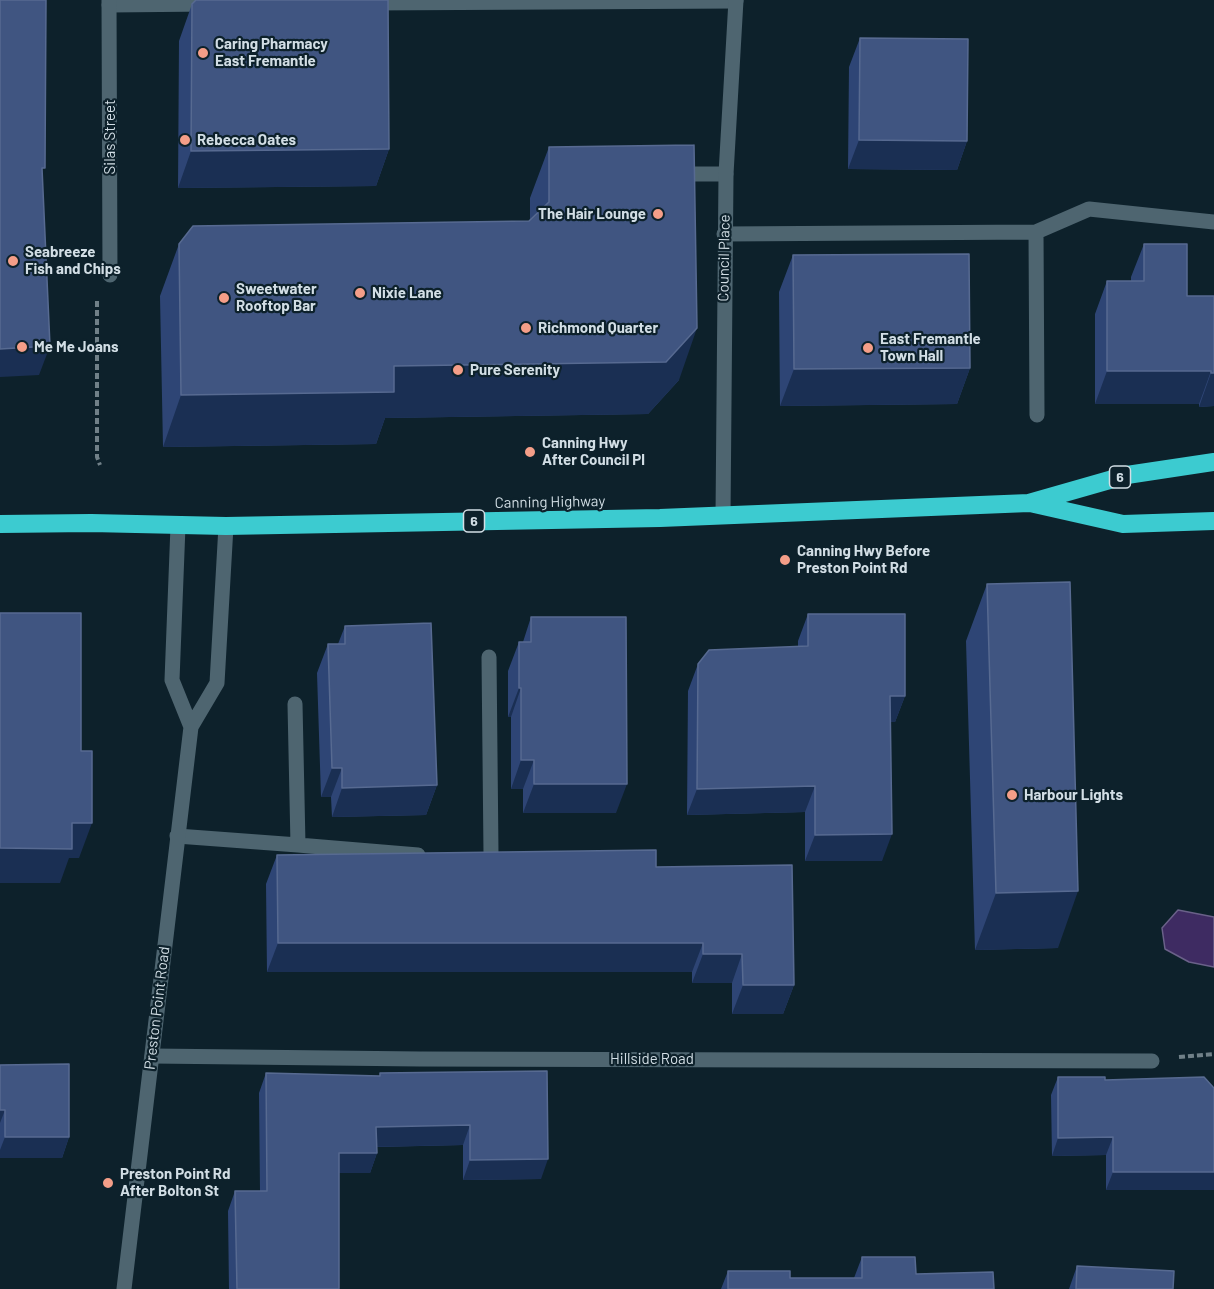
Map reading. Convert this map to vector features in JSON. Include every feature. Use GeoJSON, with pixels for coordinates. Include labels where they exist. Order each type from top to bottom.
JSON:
{"type":"FeatureCollection","features":[{"type":"Feature","properties":{"kind":"highway","name":"Canning Highway"},"geometry":{"type":"LineString","coordinates":[[0,524],[91,523],[226,526],[723,516],[1029,503],[1127,475],[1214,462]]}},
{"type":"Feature","properties":{"kind":"highway","name":"Canning Highway"},"geometry":{"type":"LineString","coordinates":[[1029,503],[1123,524],[1214,521]]}},
{"type":"Feature","properties":{"kind":"street"},"geometry":{"type":"LineString","coordinates":[[346,3],[736,1]]}},
{"type":"Feature","properties":{"kind":"street","name":"Council Place"},"geometry":{"type":"LineString","coordinates":[[723,516],[724,234],[736,1]]}},
{"type":"Feature","properties":{"kind":"street"},"geometry":{"type":"LineString","coordinates":[[109,2],[229,4]]}},
{"type":"Feature","properties":{"kind":"street","name":"Silas Street"},"geometry":{"type":"LineString","coordinates":[[109,2],[110,274]]}},
{"type":"Feature","properties":{"kind":"street"},"geometry":{"type":"LineString","coordinates":[[656,173],[726,174]]}},
{"type":"Feature","properties":{"kind":"street"},"geometry":{"type":"LineString","coordinates":[[724,234],[1036,232],[1089,209],[1214,222]]}},
{"type":"Feature","properties":{"kind":"street"},"geometry":{"type":"LineString","coordinates":[[1036,232],[1037,415]]}},
{"type":"Feature","properties":{"kind":"street","name":"Preston Point Road"},"geometry":{"type":"LineString","coordinates":[[178,526],[171,680],[190,727]]}},
{"type":"Feature","properties":{"kind":"street","name":"Preston Point Road"},"geometry":{"type":"LineString","coordinates":[[124,1289],[190,727],[217,682],[226,526]]}},
{"type":"Feature","properties":{"kind":"street"},"geometry":{"type":"LineString","coordinates":[[489,657],[491,854]]}},
{"type":"Feature","properties":{"kind":"street"},"geometry":{"type":"LineString","coordinates":[[295,704],[298,845]]}},
{"type":"Feature","properties":{"kind":"street"},"geometry":{"type":"LineString","coordinates":[[177,836],[437,856]]}},
{"type":"Feature","properties":{"kind":"street","name":"Hillside Road"},"geometry":{"type":"LineString","coordinates":[[152,1056],[420,1059],[1152,1060]]}},
{"type":"Feature","properties":{"kind":"path"},"geometry":{"type":"LineString","coordinates":[[99,465],[97,457],[97,296],[110,274]]}},
{"type":"Feature","properties":{"kind":"shaded area"},"geometry":{"type":"Polygon","coordinates":[[[1178,910],[1214,917],[1214,967],[1189,962],[1165,949],[1162,928],[1178,910]]]}},
{"type":"Feature","properties":{"kind":"building"},"geometry":{"type":"Polygon","coordinates":[[[0,0],[46,0],[45,168],[42,168],[50,346],[0,349],[0,0]]]}},
{"type":"Feature","properties":{"kind":"building"},"geometry":{"type":"Polygon","coordinates":[[[196,0],[388,0],[389,149],[191,151],[192,4],[196,0]]]}},
{"type":"Feature","properties":{"kind":"building"},"geometry":{"type":"Polygon","coordinates":[[[860,38],[968,39],[967,141],[859,140],[860,38]]]}},
{"type":"Feature","properties":{"kind":"building"},"geometry":{"type":"Polygon","coordinates":[[[694,145],[697,328],[666,362],[394,366],[394,392],[181,395],[179,244],[193,226],[529,221],[549,202],[549,147],[694,145]]]}},
{"type":"Feature","properties":{"kind":"building"},"geometry":{"type":"Polygon","coordinates":[[[1144,244],[1187,244],[1187,296],[1214,296],[1214,373],[1211,371],[1107,371],[1107,281],[1144,281],[1144,244]]]}},
{"type":"Feature","properties":{"kind":"building","name":"East Fremantle Town Hall"},"geometry":{"type":"Polygon","coordinates":[[[969,254],[970,368],[794,369],[793,255],[969,254]]]}},
{"type":"Feature","properties":{"kind":"building"},"geometry":{"type":"Polygon","coordinates":[[[1070,582],[1078,891],[996,893],[987,584],[1070,582]]]}},
{"type":"Feature","properties":{"kind":"building"},"geometry":{"type":"Polygon","coordinates":[[[0,613],[81,613],[81,751],[92,751],[92,823],[72,823],[72,849],[0,848],[0,613]]]}},
{"type":"Feature","properties":{"kind":"building"},"geometry":{"type":"Polygon","coordinates":[[[808,614],[905,614],[905,696],[890,696],[892,834],[815,835],[815,786],[697,789],[698,664],[709,650],[808,646],[808,614]]]}},
{"type":"Feature","properties":{"kind":"building"},"geometry":{"type":"Polygon","coordinates":[[[531,617],[626,617],[627,784],[534,784],[534,760],[521,760],[521,688],[519,688],[519,642],[531,642],[531,617]]]}},
{"type":"Feature","properties":{"kind":"building"},"geometry":{"type":"Polygon","coordinates":[[[431,623],[437,785],[342,788],[342,768],[332,768],[328,644],[345,644],[345,626],[431,623]]]}},
{"type":"Feature","properties":{"kind":"building"},"geometry":{"type":"Polygon","coordinates":[[[656,850],[656,867],[792,865],[794,985],[743,985],[742,954],[703,954],[703,943],[278,943],[277,855],[656,850]]]}},
{"type":"Feature","properties":{"kind":"building"},"geometry":{"type":"Polygon","coordinates":[[[69,1064],[69,1137],[5,1137],[5,1110],[0,1110],[0,1065],[69,1064]]]}},
{"type":"Feature","properties":{"kind":"building"},"geometry":{"type":"Polygon","coordinates":[[[547,1071],[548,1159],[470,1160],[470,1125],[376,1127],[377,1153],[339,1153],[339,1289],[237,1289],[235,1191],[267,1191],[266,1073],[380,1076],[380,1073],[547,1071]]]}},
{"type":"Feature","properties":{"kind":"building"},"geometry":{"type":"Polygon","coordinates":[[[1058,1077],[1105,1077],[1105,1080],[1204,1077],[1214,1088],[1214,1172],[1113,1172],[1113,1137],[1058,1138],[1058,1077]]]}},
{"type":"Feature","properties":{"kind":"building"},"geometry":{"type":"Polygon","coordinates":[[[862,1257],[915,1257],[916,1274],[993,1272],[994,1289],[728,1289],[728,1271],[790,1271],[790,1278],[862,1278],[862,1257]]]}},
{"type":"Feature","properties":{"kind":"building"},"geometry":{"type":"Polygon","coordinates":[[[1077,1266],[1174,1271],[1173,1289],[1076,1289],[1077,1266]]]}},
{"type":"Feature","properties":{"kind":"place","name":"Caring Pharmacy East Fremantle"},"geometry":{"type":"Point","coordinates":[203,53]}},
{"type":"Feature","properties":{"kind":"place","name":"Rebecca Oates"},"geometry":{"type":"Point","coordinates":[185,140]}},
{"type":"Feature","properties":{"kind":"place","name":"The Hair Lounge"},"geometry":{"type":"Point","coordinates":[658,214]}},
{"type":"Feature","properties":{"kind":"place","name":"Seabreeze Fish and Chips"},"geometry":{"type":"Point","coordinates":[13,261]}},
{"type":"Feature","properties":{"kind":"place","name":"Nixie Lane"},"geometry":{"type":"Point","coordinates":[360,293]}},
{"type":"Feature","properties":{"kind":"place","name":"Sweetwater Rooftop Bar"},"geometry":{"type":"Point","coordinates":[224,298]}},
{"type":"Feature","properties":{"kind":"place","name":"Richmond Quarter"},"geometry":{"type":"Point","coordinates":[526,328]}},
{"type":"Feature","properties":{"kind":"place","name":"Me Me Joans"},"geometry":{"type":"Point","coordinates":[22,347]}},
{"type":"Feature","properties":{"kind":"place","name":"East Fremantle Town Hall"},"geometry":{"type":"Point","coordinates":[868,348]}},
{"type":"Feature","properties":{"kind":"place","name":"Pure Serenity"},"geometry":{"type":"Point","coordinates":[458,370]}},
{"type":"Feature","properties":{"kind":"place","name":"Canning Hwy After Council Pl"},"geometry":{"type":"Point","coordinates":[530,452]}},
{"type":"Feature","properties":{"kind":"place","name":"Canning Hwy Before Preston Point Rd"},"geometry":{"type":"Point","coordinates":[785,560]}},
{"type":"Feature","properties":{"kind":"place","name":"Harbour Lights"},"geometry":{"type":"Point","coordinates":[1012,795]}},
{"type":"Feature","properties":{"kind":"place","name":"Preston Point Rd After Bolton St"},"geometry":{"type":"Point","coordinates":[108,1183]}}]}
